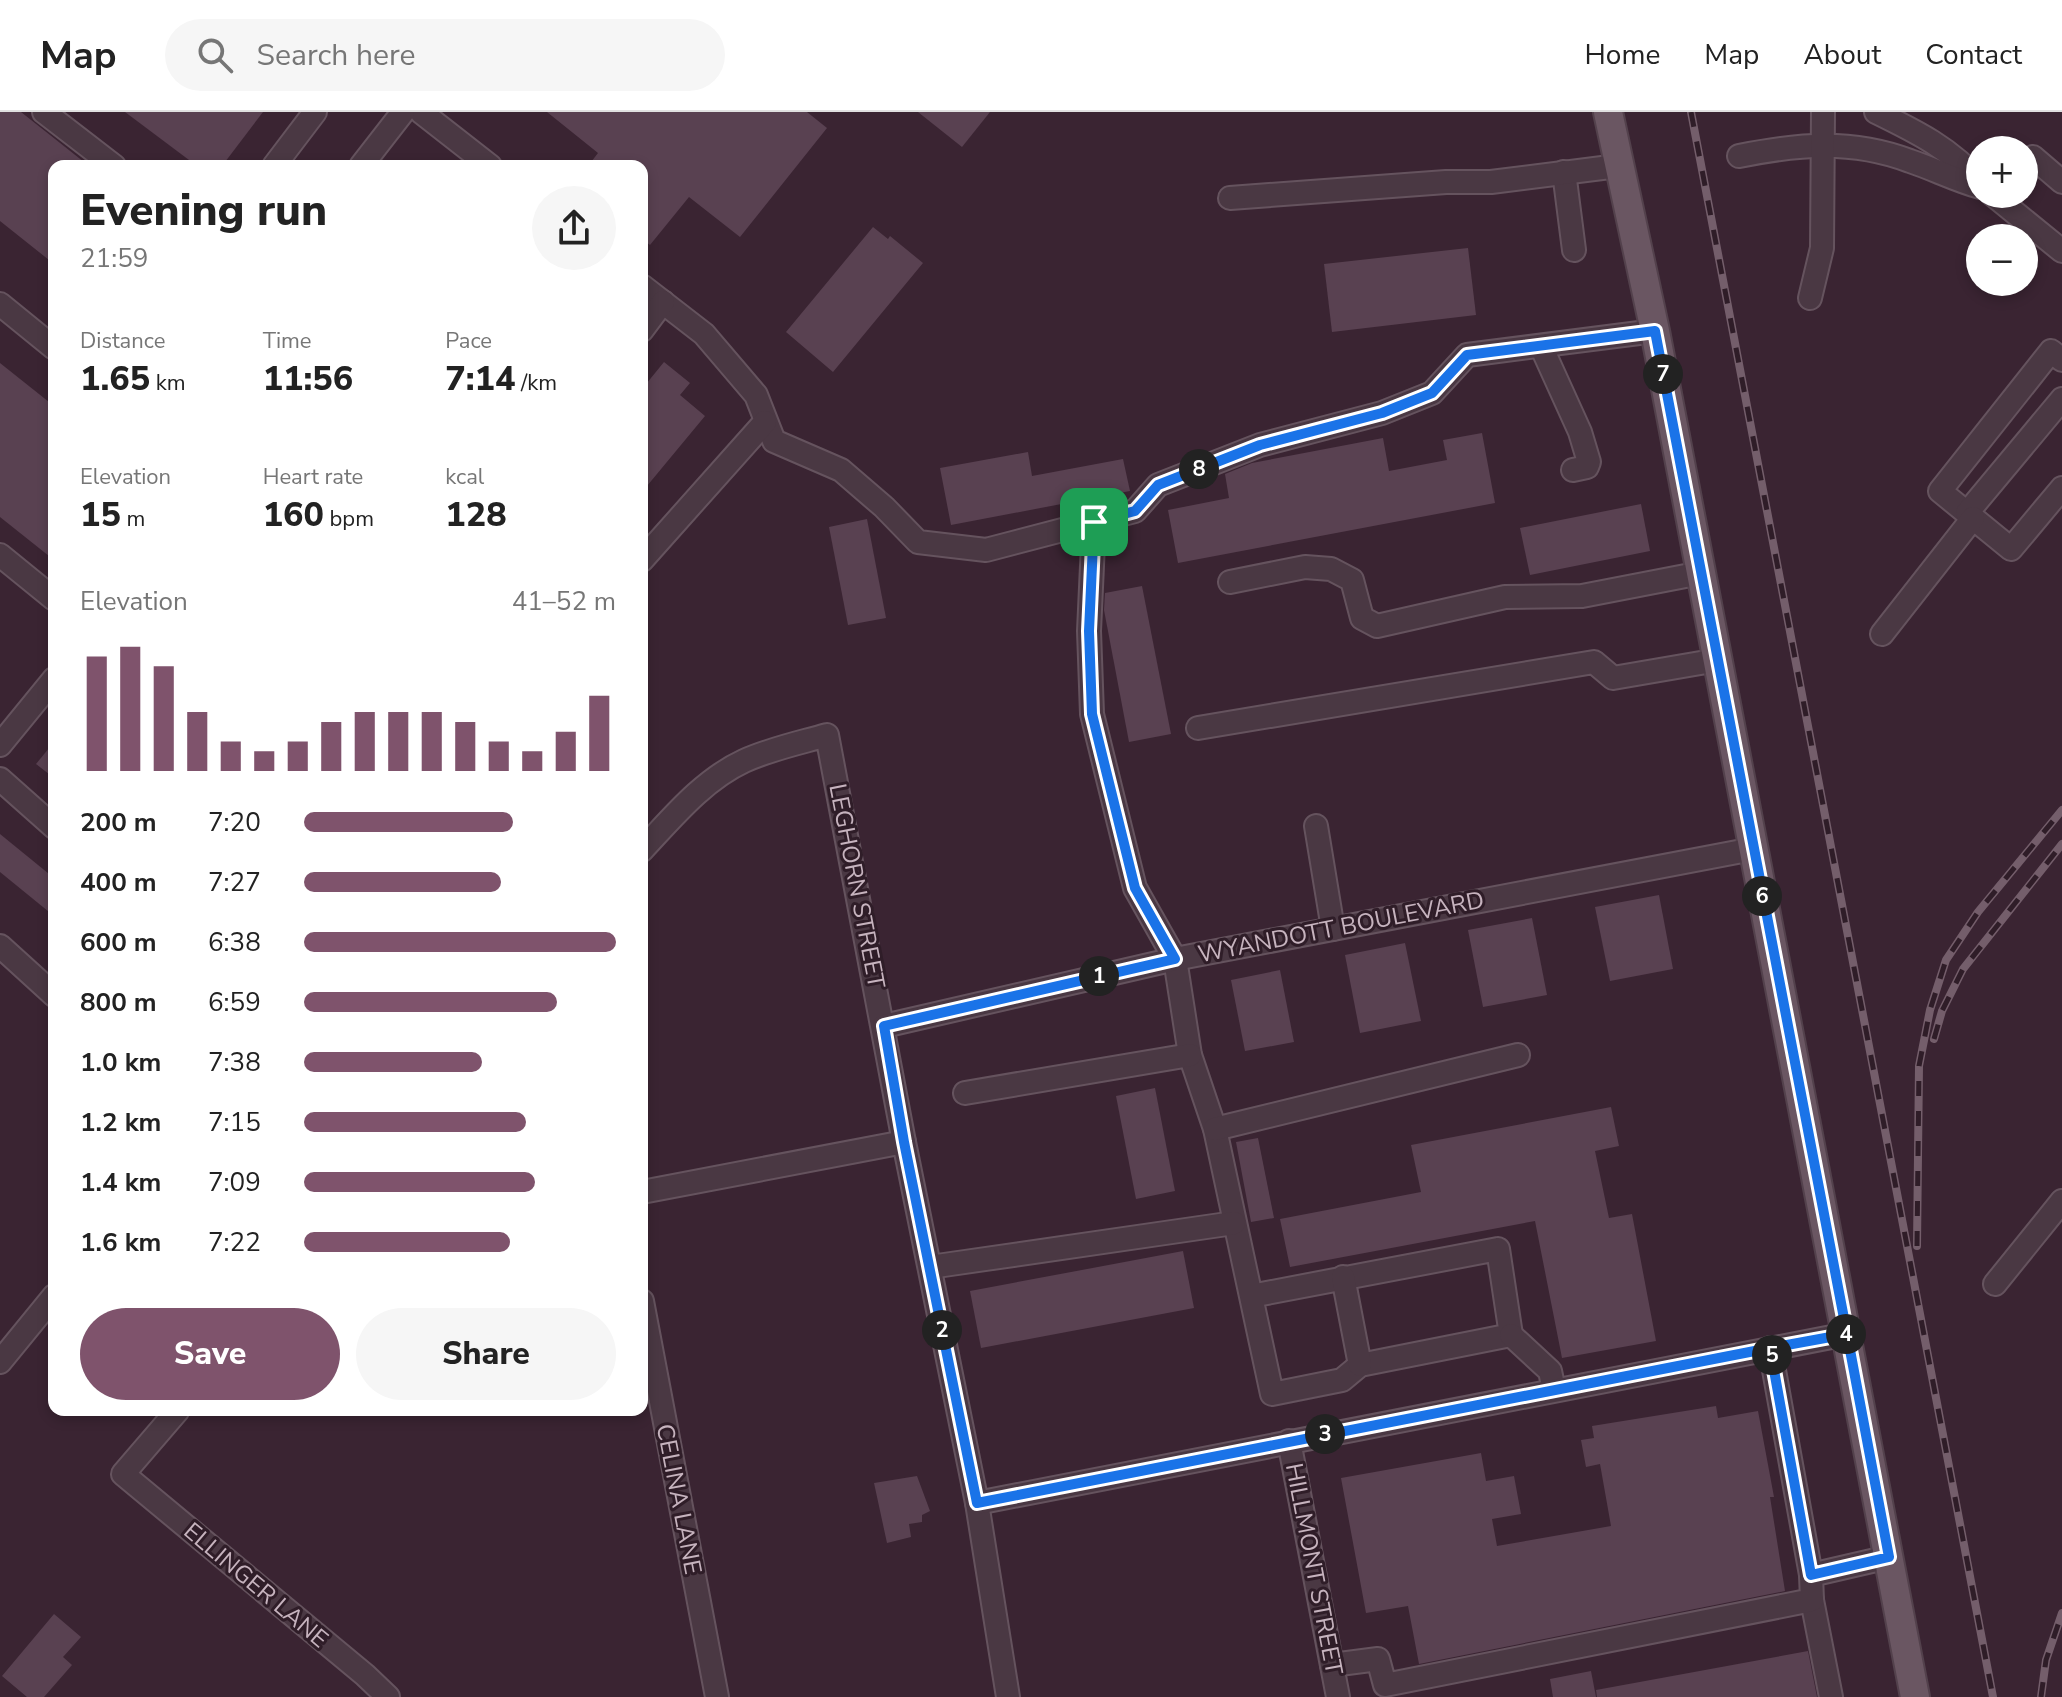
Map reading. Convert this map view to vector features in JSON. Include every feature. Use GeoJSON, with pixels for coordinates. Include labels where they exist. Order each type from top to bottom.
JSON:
{"type":"FeatureCollection","features":[{"type":"Feature","properties":{"kind":"main road"},"geometry":{"type":"LineString","coordinates":[[1608,112],[1655,331],[1915,1697]]}},
{"type":"Feature","properties":{"kind":"street"},"geometry":{"type":"LineString","coordinates":[[44,112],[106,160]]}},
{"type":"Feature","properties":{"kind":"street"},"geometry":{"type":"LineString","coordinates":[[279,160],[315,112]]}},
{"type":"Feature","properties":{"kind":"street"},"geometry":{"type":"LineString","coordinates":[[366,160],[403,112]]}},
{"type":"Feature","properties":{"kind":"street"},"geometry":{"type":"LineString","coordinates":[[421,112],[482,160]]}},
{"type":"Feature","properties":{"kind":"street"},"geometry":{"type":"LineString","coordinates":[[1810,298],[1822,248],[1823,112]]}},
{"type":"Feature","properties":{"kind":"street"},"geometry":{"type":"LineString","coordinates":[[1876,112],[1923,135],[1966,165]]}},
{"type":"Feature","properties":{"kind":"street"},"geometry":{"type":"LineString","coordinates":[[1739,156],[1783,147],[1823,144],[1874,150],[1966,182]]}},
{"type":"Feature","properties":{"kind":"street"},"geometry":{"type":"LineString","coordinates":[[2038,161],[2062,182]]}},
{"type":"Feature","properties":{"kind":"street"},"geometry":{"type":"LineString","coordinates":[[1230,198],[1446,182],[1491,182],[1618,166]]}},
{"type":"Feature","properties":{"kind":"street"},"geometry":{"type":"LineString","coordinates":[[1564,172],[1574,250]]}},
{"type":"Feature","properties":{"kind":"street"},"geometry":{"type":"LineString","coordinates":[[2011,208],[2062,251]]}},
{"type":"Feature","properties":{"kind":"street"},"geometry":{"type":"LineString","coordinates":[[648,291],[704,334],[756,395],[769,431],[841,470],[918,542],[986,550],[1135,511],[1158,485],[1260,445],[1382,413],[1432,393],[1467,355],[1655,331]]}},
{"type":"Feature","properties":{"kind":"street"},"geometry":{"type":"LineString","coordinates":[[648,322],[663,302]]}},
{"type":"Feature","properties":{"kind":"street"},"geometry":{"type":"LineString","coordinates":[[0,304],[48,343]]}},
{"type":"Feature","properties":{"kind":"street"},"geometry":{"type":"LineString","coordinates":[[1541,346],[1580,432],[1589,462],[1587,467],[1573,470]]}},
{"type":"Feature","properties":{"kind":"street"},"geometry":{"type":"LineString","coordinates":[[2062,360],[2051,351],[1940,491],[2011,549],[2062,488]]}},
{"type":"Feature","properties":{"kind":"street"},"geometry":{"type":"LineString","coordinates":[[1882,634],[1970,515],[2062,399]]}},
{"type":"Feature","properties":{"kind":"street"},"geometry":{"type":"LineString","coordinates":[[648,554],[769,431]]}},
{"type":"Feature","properties":{"kind":"street"},"geometry":{"type":"LineString","coordinates":[[1094,522],[1089,631],[1092,714],[1135,888],[1175,959],[1190,1055],[1215,1129],[1272,1394],[1342,1380],[1360,1365],[1511,1335]]}},
{"type":"Feature","properties":{"kind":"street"},"geometry":{"type":"LineString","coordinates":[[0,555],[48,594]]}},
{"type":"Feature","properties":{"kind":"street"},"geometry":{"type":"LineString","coordinates":[[1230,582],[1305,567],[1331,569],[1352,580],[1362,618],[1377,626],[1505,597],[1582,596],[1701,573]]}},
{"type":"Feature","properties":{"kind":"street"},"geometry":{"type":"LineString","coordinates":[[1198,728],[1594,662],[1613,678],[1718,660]]}},
{"type":"Feature","properties":{"kind":"street"},"geometry":{"type":"LineString","coordinates":[[0,745],[48,686]]}},
{"type":"Feature","properties":{"kind":"street","name":"LEGHORN STREET"},"geometry":{"type":"LineString","coordinates":[[648,844],[694,795],[741,762],[827,735],[904,1142],[977,1503],[1008,1697]]}},
{"type":"Feature","properties":{"kind":"street"},"geometry":{"type":"LineString","coordinates":[[0,779],[48,822]]}},
{"type":"Feature","properties":{"kind":"street"},"geometry":{"type":"LineString","coordinates":[[1316,826],[1333,929]]}},
{"type":"Feature","properties":{"kind":"street","name":"WYANDOTT BOULEVARD"},"geometry":{"type":"LineString","coordinates":[[884,1026],[1175,959],[1753,849]]}},
{"type":"Feature","properties":{"kind":"street"},"geometry":{"type":"LineString","coordinates":[[0,946],[48,990]]}},
{"type":"Feature","properties":{"kind":"street"},"geometry":{"type":"LineString","coordinates":[[965,1093],[1190,1055]]}},
{"type":"Feature","properties":{"kind":"street"},"geometry":{"type":"LineString","coordinates":[[1215,1129],[1518,1055]]}},
{"type":"Feature","properties":{"kind":"street"},"geometry":{"type":"LineString","coordinates":[[648,1191],[904,1142]]}},
{"type":"Feature","properties":{"kind":"street"},"geometry":{"type":"LineString","coordinates":[[1995,1284],[2062,1201]]}},
{"type":"Feature","properties":{"kind":"street"},"geometry":{"type":"LineString","coordinates":[[930,1267],[1234,1223]]}},
{"type":"Feature","properties":{"kind":"street"},"geometry":{"type":"LineString","coordinates":[[1251,1296],[1498,1249],[1511,1335],[1550,1371],[1554,1390]]}},
{"type":"Feature","properties":{"kind":"street"},"geometry":{"type":"LineString","coordinates":[[1343,1277],[1360,1365]]}},
{"type":"Feature","properties":{"kind":"street"},"geometry":{"type":"LineString","coordinates":[[0,1362],[48,1303]]}},
{"type":"Feature","properties":{"kind":"street","name":"CELINA LANE"},"geometry":{"type":"LineString","coordinates":[[648,1333],[717,1697]]}},
{"type":"Feature","properties":{"kind":"street"},"geometry":{"type":"LineString","coordinates":[[977,1503],[1847,1334]]}},
{"type":"Feature","properties":{"kind":"street"},"geometry":{"type":"LineString","coordinates":[[1770,1348],[1831,1697]]}},
{"type":"Feature","properties":{"kind":"street","name":"ELLINGER LANE"},"geometry":{"type":"LineString","coordinates":[[173,1416],[123,1474],[388,1697]]}},
{"type":"Feature","properties":{"kind":"street","name":"HILLMONT STREET"},"geometry":{"type":"LineString","coordinates":[[1289,1441],[1338,1697]]}},
{"type":"Feature","properties":{"kind":"street"},"geometry":{"type":"LineString","coordinates":[[1811,1575],[1889,1557]]}},
{"type":"Feature","properties":{"kind":"street"},"geometry":{"type":"LineString","coordinates":[[1332,1665],[1378,1659],[1386,1691],[1812,1600]]}},
{"type":"Feature","properties":{"kind":"building"},"geometry":{"type":"Polygon","coordinates":[[[0,112],[21,112],[81,160],[48,160],[48,259],[0,221],[0,112]]]}},
{"type":"Feature","properties":{"kind":"building"},"geometry":{"type":"Polygon","coordinates":[[[125,112],[263,112],[227,160],[189,160],[125,112]]]}},
{"type":"Feature","properties":{"kind":"building"},"geometry":{"type":"Polygon","coordinates":[[[547,112],[807,112],[827,128],[740,237],[689,197],[650,245],[648,160],[593,160],[598,153],[547,112]]]}},
{"type":"Feature","properties":{"kind":"building"},"geometry":{"type":"Polygon","coordinates":[[[918,112],[990,112],[962,147],[918,112]]]}},
{"type":"Feature","properties":{"kind":"building"},"geometry":{"type":"Polygon","coordinates":[[[873,227],[888,239],[890,236],[923,263],[833,372],[786,332],[873,227]]]}},
{"type":"Feature","properties":{"kind":"building"},"geometry":{"type":"Polygon","coordinates":[[[1468,248],[1476,315],[1332,332],[1324,264],[1468,248]]]}},
{"type":"Feature","properties":{"kind":"building"},"geometry":{"type":"Polygon","coordinates":[[[664,362],[690,383],[680,395],[705,416],[648,485],[648,382],[664,362]]]}},
{"type":"Feature","properties":{"kind":"building"},"geometry":{"type":"Polygon","coordinates":[[[0,363],[48,401],[48,555],[0,517],[0,363]]]}},
{"type":"Feature","properties":{"kind":"building"},"geometry":{"type":"Polygon","coordinates":[[[1482,433],[1495,503],[1178,563],[1168,510],[1229,498],[1225,474],[1252,463],[1383,438],[1389,471],[1447,460],[1443,440],[1482,433]]]}},
{"type":"Feature","properties":{"kind":"building"},"geometry":{"type":"Polygon","coordinates":[[[1028,452],[1032,476],[1123,459],[1130,491],[951,525],[940,468],[1028,452]]]}},
{"type":"Feature","properties":{"kind":"building"},"geometry":{"type":"Polygon","coordinates":[[[1641,504],[1650,551],[1530,575],[1520,528],[1641,504]]]}},
{"type":"Feature","properties":{"kind":"building"},"geometry":{"type":"Polygon","coordinates":[[[867,519],[886,618],[848,625],[829,527],[867,519]]]}},
{"type":"Feature","properties":{"kind":"building"},"geometry":{"type":"Polygon","coordinates":[[[1142,586],[1171,734],[1129,742],[1104,610],[1105,593],[1142,586]]]}},
{"type":"Feature","properties":{"kind":"building"},"geometry":{"type":"Polygon","coordinates":[[[48,749],[48,773],[36,764],[48,749]]]}},
{"type":"Feature","properties":{"kind":"building"},"geometry":{"type":"Polygon","coordinates":[[[0,834],[48,873],[48,911],[0,872],[0,834]]]}},
{"type":"Feature","properties":{"kind":"building"},"geometry":{"type":"Polygon","coordinates":[[[1659,895],[1673,969],[1610,981],[1595,907],[1659,895]]]}},
{"type":"Feature","properties":{"kind":"building"},"geometry":{"type":"Polygon","coordinates":[[[1532,918],[1547,995],[1483,1007],[1468,930],[1532,918]]]}},
{"type":"Feature","properties":{"kind":"building"},"geometry":{"type":"Polygon","coordinates":[[[1405,943],[1421,1021],[1360,1033],[1345,955],[1405,943]]]}},
{"type":"Feature","properties":{"kind":"building"},"geometry":{"type":"Polygon","coordinates":[[[1280,970],[1294,1042],[1245,1051],[1231,980],[1280,970]]]}},
{"type":"Feature","properties":{"kind":"building"},"geometry":{"type":"Polygon","coordinates":[[[1155,1088],[1175,1191],[1136,1199],[1116,1096],[1155,1088]]]}},
{"type":"Feature","properties":{"kind":"building"},"geometry":{"type":"Polygon","coordinates":[[[1611,1107],[1619,1146],[1595,1151],[1609,1218],[1632,1214],[1656,1341],[1562,1358],[1535,1221],[1290,1267],[1280,1219],[1421,1192],[1411,1145],[1611,1107]]]}},
{"type":"Feature","properties":{"kind":"building"},"geometry":{"type":"Polygon","coordinates":[[[1258,1138],[1274,1218],[1251,1222],[1236,1142],[1258,1138]]]}},
{"type":"Feature","properties":{"kind":"building"},"geometry":{"type":"Polygon","coordinates":[[[1183,1251],[1194,1308],[981,1348],[970,1291],[1183,1251]]]}},
{"type":"Feature","properties":{"kind":"building"},"geometry":{"type":"Polygon","coordinates":[[[1716,1406],[1718,1418],[1758,1411],[1774,1497],[1770,1497],[1785,1591],[1419,1664],[1408,1606],[1366,1613],[1341,1478],[1481,1453],[1486,1481],[1514,1476],[1521,1514],[1492,1519],[1497,1546],[1611,1526],[1600,1464],[1586,1467],[1581,1440],[1594,1438],[1592,1426],[1716,1406]]]}},
{"type":"Feature","properties":{"kind":"building"},"geometry":{"type":"Polygon","coordinates":[[[917,1476],[930,1511],[922,1515],[922,1522],[909,1524],[911,1537],[887,1543],[874,1483],[917,1476]]]}},
{"type":"Feature","properties":{"kind":"building"},"geometry":{"type":"Polygon","coordinates":[[[54,1614],[81,1637],[63,1657],[72,1665],[44,1697],[27,1697],[2,1676],[54,1614]]]}},
{"type":"Feature","properties":{"kind":"building"},"geometry":{"type":"Polygon","coordinates":[[[1808,1651],[1817,1697],[1597,1697],[1596,1690],[1808,1651]]]}},
{"type":"Feature","properties":{"kind":"building"},"geometry":{"type":"Polygon","coordinates":[[[1591,1671],[1596,1697],[1553,1697],[1550,1679],[1591,1671]]]}},
{"type":"Feature","properties":{"kind":"railway"},"geometry":{"type":"LineString","coordinates":[[1691,112],[1993,1697]]}},
{"type":"Feature","properties":{"kind":"railway"},"geometry":{"type":"LineString","coordinates":[[1917,1246],[1919,1066],[1930,1010],[1946,960],[1978,912],[2062,810]]}},
{"type":"Feature","properties":{"kind":"railway"},"geometry":{"type":"LineString","coordinates":[[1934,1039],[1942,1011],[1963,969],[2062,844]]}},
{"type":"Feature","properties":{"kind":"railway"},"geometry":{"type":"LineString","coordinates":[[2041,1697],[2046,1660],[2062,1613]]}},
{"type":"Feature","properties":{"kind":"route"},"geometry":{"type":"LineString","coordinates":[[1094,522],[1089,631],[1092,714],[1135,888],[1175,959],[884,1026],[904,1142],[977,1503],[1289,1441],[1770,1348],[1847,1334],[1889,1557],[1811,1575],[1770,1348],[1847,1334],[1655,331],[1467,355],[1432,393],[1382,413],[1260,445],[1158,485],[1135,511],[1094,522]]}}]}
